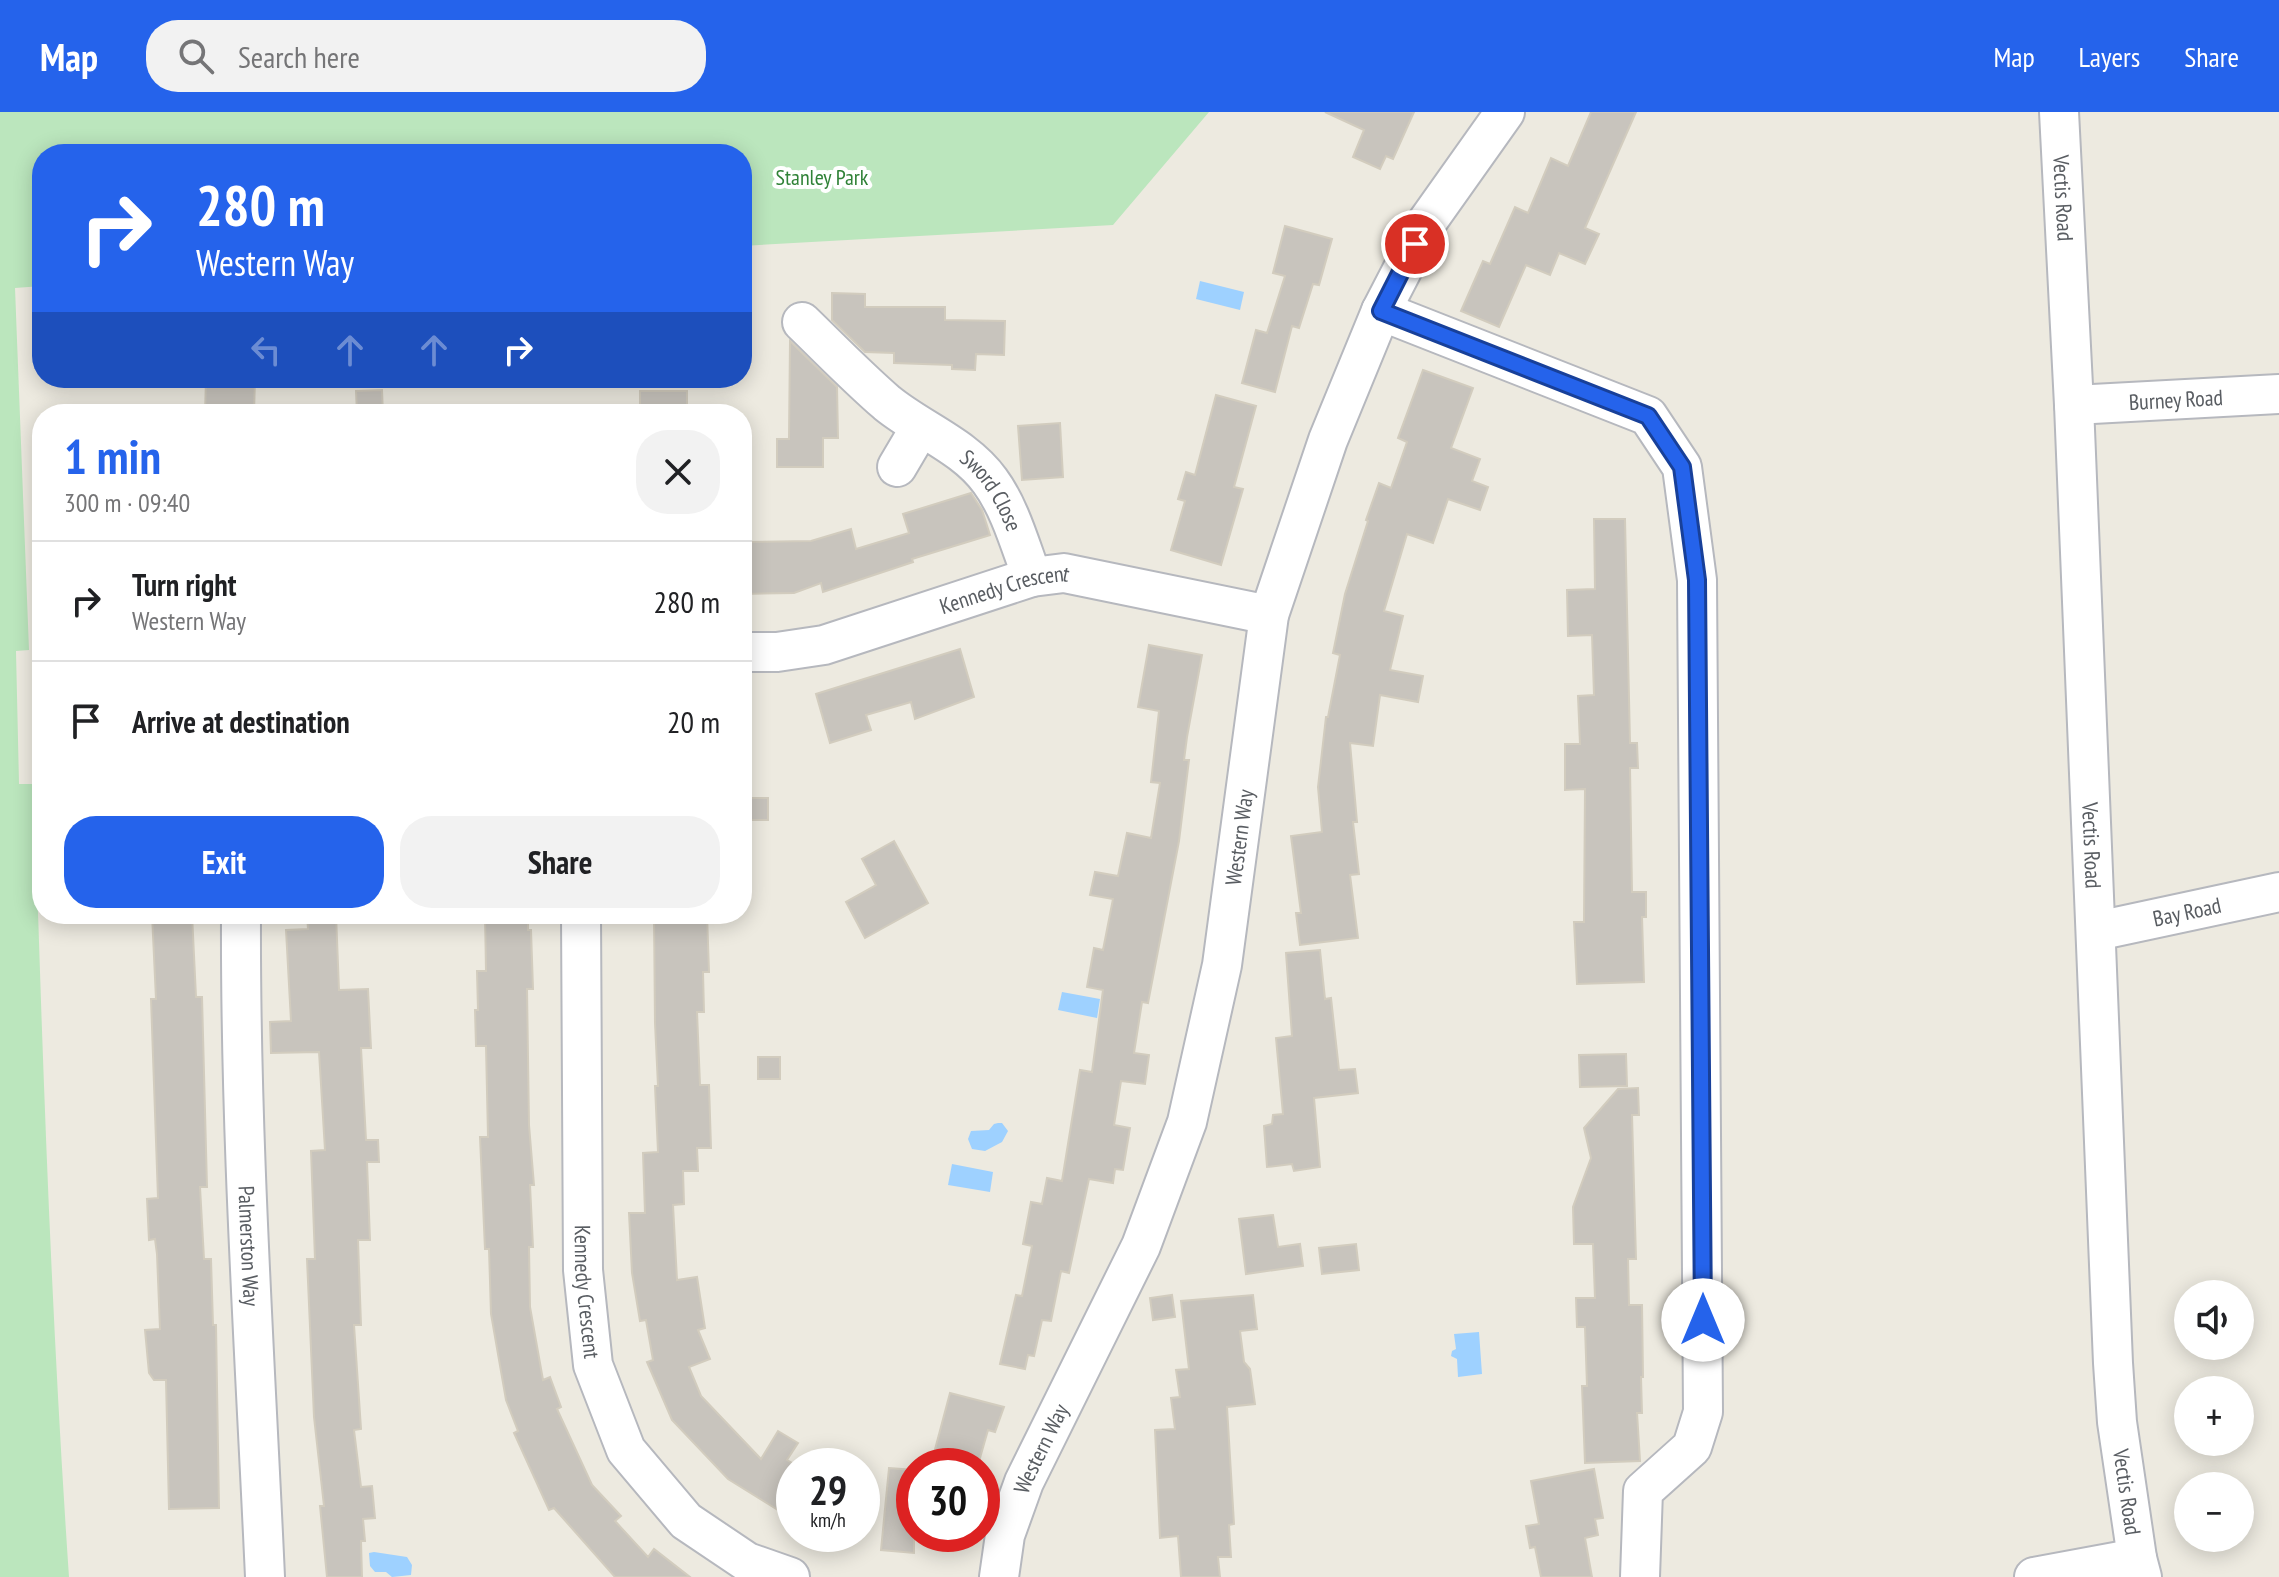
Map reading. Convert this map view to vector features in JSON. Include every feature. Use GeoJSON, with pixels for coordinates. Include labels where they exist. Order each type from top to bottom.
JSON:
{"type":"FeatureCollection","features":[{"type":"Feature","properties":{"kind":"street","name":"Western Way"},"geometry":{"type":"LineString","coordinates":[[999,1577],[1005,1535],[1024,1482],[1141,1246],[1187,1122],[1222,965],[1269,615],[1328,440],[1381,311],[1427,222],[1505,112]]}},
{"type":"Feature","properties":{"kind":"street","name":"Vectis Road"},"geometry":{"type":"LineString","coordinates":[[2059,112],[2117,1422],[2140,1568]]}},
{"type":"Feature","properties":{"kind":"street"},"geometry":{"type":"LineString","coordinates":[[1381,311],[1648,416],[1682,467],[1697,580],[1703,1412],[1692,1447],[1643,1491],[1640,1577]]}},
{"type":"Feature","properties":{"kind":"street","name":"Sword Close"},"geometry":{"type":"LineString","coordinates":[[802,322],[887,403],[972,460],[991,483],[1010,520],[1032,577]]}},
{"type":"Feature","properties":{"kind":"street","name":"Burney Road"},"geometry":{"type":"LineString","coordinates":[[2074,405],[2279,394]]}},
{"type":"Feature","properties":{"kind":"street"},"geometry":{"type":"LineString","coordinates":[[897,467],[920,428]]}},
{"type":"Feature","properties":{"kind":"street","name":"Kennedy Crescent"},"geometry":{"type":"LineString","coordinates":[[752,652],[777,652],[824,645],[1032,577],[1064,573],[1269,615]]}},
{"type":"Feature","properties":{"kind":"street","name":"Bay Road"},"geometry":{"type":"LineString","coordinates":[[2097,931],[2279,892]]}},
{"type":"Feature","properties":{"kind":"street","name":"Palmerston Way"},"geometry":{"type":"LineString","coordinates":[[241,924],[248,1204],[265,1577]]}},
{"type":"Feature","properties":{"kind":"street","name":"Kennedy Crescent"},"geometry":{"type":"LineString","coordinates":[[581,924],[583,1270],[593,1365],[626,1450],[686,1521],[747,1562],[790,1577]]}},
{"type":"Feature","properties":{"kind":"street"},"geometry":{"type":"LineString","coordinates":[[2034,1577],[2140,1568]]}},
{"type":"Feature","properties":{"kind":"green space","name":"Stanley Park"},"geometry":{"type":"Polygon","coordinates":[[[0,112],[1209,112],[1113,225],[752,245],[752,144],[32,144],[32,287],[15,288],[29,650],[16,651],[19,784],[32,784],[32,924],[39,924],[52,1280],[69,1577],[0,1577],[0,112]]]}},
{"type":"Feature","properties":{"kind":"water"},"geometry":{"type":"Polygon","coordinates":[[[1200,281],[1244,292],[1240,310],[1196,299],[1200,281]]]}},
{"type":"Feature","properties":{"kind":"water"},"geometry":{"type":"Polygon","coordinates":[[[1062,992],[1100,999],[1097,1018],[1058,1010],[1062,992]]]}},
{"type":"Feature","properties":{"kind":"water"},"geometry":{"type":"Polygon","coordinates":[[[1002,1123],[1008,1131],[1002,1142],[985,1151],[972,1149],[968,1139],[971,1131],[989,1130],[994,1124],[1002,1123]]]}},
{"type":"Feature","properties":{"kind":"water"},"geometry":{"type":"Polygon","coordinates":[[[952,1164],[993,1172],[990,1192],[948,1185],[952,1164]]]}},
{"type":"Feature","properties":{"kind":"water"},"geometry":{"type":"Polygon","coordinates":[[[1479,1332],[1482,1374],[1458,1377],[1457,1359],[1451,1356],[1456,1349],[1454,1334],[1479,1332]]]}},
{"type":"Feature","properties":{"kind":"water"},"geometry":{"type":"Polygon","coordinates":[[[369,1553],[407,1557],[412,1565],[411,1575],[392,1577],[386,1572],[375,1572],[370,1566],[369,1553]]]}},
{"type":"Feature","properties":{"kind":"building"},"geometry":{"type":"Polygon","coordinates":[[[1325,112],[1414,112],[1393,159],[1386,156],[1380,169],[1353,157],[1364,130],[1325,112]]]}},
{"type":"Feature","properties":{"kind":"building"},"geometry":{"type":"Polygon","coordinates":[[[1591,112],[1636,112],[1585,228],[1599,234],[1585,264],[1559,253],[1550,275],[1526,265],[1499,327],[1461,311],[1483,261],[1490,264],[1515,207],[1528,213],[1551,158],[1568,166],[1591,112]]]}},
{"type":"Feature","properties":{"kind":"building"},"geometry":{"type":"Polygon","coordinates":[[[1285,226],[1332,239],[1319,285],[1313,284],[1299,328],[1292,326],[1275,392],[1242,383],[1256,330],[1267,333],[1285,276],[1273,273],[1285,226]]]}},
{"type":"Feature","properties":{"kind":"building"},"geometry":{"type":"Polygon","coordinates":[[[832,293],[865,294],[865,307],[945,307],[945,320],[1005,321],[1004,355],[976,354],[975,370],[952,369],[952,365],[894,363],[894,353],[865,352],[832,320],[832,293]]]}},
{"type":"Feature","properties":{"kind":"building"},"geometry":{"type":"Polygon","coordinates":[[[790,341],[837,387],[838,438],[823,438],[823,467],[777,467],[777,439],[789,439],[790,341]]]}},
{"type":"Feature","properties":{"kind":"building"},"geometry":{"type":"Polygon","coordinates":[[[1423,370],[1473,388],[1451,448],[1480,459],[1472,481],[1488,487],[1480,510],[1448,499],[1433,543],[1407,534],[1384,611],[1403,616],[1390,670],[1423,676],[1418,702],[1380,695],[1373,746],[1350,743],[1357,822],[1353,822],[1359,874],[1350,875],[1358,938],[1300,945],[1296,913],[1301,913],[1291,836],[1322,832],[1318,787],[1326,717],[1340,655],[1333,653],[1345,594],[1379,483],[1391,488],[1407,442],[1398,438],[1423,370]]]}},
{"type":"Feature","properties":{"kind":"building"},"geometry":{"type":"Polygon","coordinates":[[[206,388],[255,388],[254,404],[205,404],[206,388]]]}},
{"type":"Feature","properties":{"kind":"building"},"geometry":{"type":"Polygon","coordinates":[[[382,390],[383,404],[357,404],[356,391],[382,390]]]}},
{"type":"Feature","properties":{"kind":"building"},"geometry":{"type":"Polygon","coordinates":[[[640,391],[687,391],[687,404],[640,404],[640,391]]]}},
{"type":"Feature","properties":{"kind":"building"},"geometry":{"type":"Polygon","coordinates":[[[1216,395],[1256,406],[1234,487],[1243,489],[1221,565],[1171,550],[1185,501],[1178,499],[1186,472],[1195,475],[1216,395]]]}},
{"type":"Feature","properties":{"kind":"building"},"geometry":{"type":"Polygon","coordinates":[[[1060,423],[1063,477],[1022,480],[1018,426],[1060,423]]]}},
{"type":"Feature","properties":{"kind":"building"},"geometry":{"type":"Polygon","coordinates":[[[971,493],[982,510],[990,535],[912,559],[913,562],[823,592],[821,583],[794,593],[752,594],[752,542],[811,541],[851,529],[856,549],[909,533],[903,514],[971,493]]]}},
{"type":"Feature","properties":{"kind":"building"},"geometry":{"type":"Polygon","coordinates":[[[1594,519],[1625,519],[1630,743],[1637,743],[1638,768],[1630,768],[1632,892],[1646,892],[1646,917],[1642,917],[1644,982],[1577,984],[1574,922],[1584,922],[1585,789],[1565,790],[1565,744],[1580,744],[1578,696],[1594,695],[1592,635],[1568,636],[1567,590],[1595,589],[1594,519]]]}},
{"type":"Feature","properties":{"kind":"building"},"geometry":{"type":"Polygon","coordinates":[[[1149,645],[1202,655],[1184,760],[1189,760],[1179,841],[1148,1003],[1142,1002],[1134,1053],[1149,1055],[1145,1084],[1121,1081],[1114,1125],[1130,1128],[1123,1170],[1115,1169],[1113,1183],[1089,1179],[1069,1273],[1061,1271],[1051,1321],[1042,1320],[1034,1356],[1028,1355],[1025,1369],[1000,1364],[1016,1295],[1022,1296],[1032,1246],[1023,1244],[1031,1202],[1042,1204],[1047,1178],[1062,1181],[1080,1070],[1092,1072],[1103,990],[1087,987],[1094,948],[1103,950],[1113,899],[1090,895],[1095,872],[1118,876],[1127,833],[1151,838],[1160,783],[1151,782],[1159,711],[1138,707],[1149,645]]]}},
{"type":"Feature","properties":{"kind":"building"},"geometry":{"type":"Polygon","coordinates":[[[960,649],[974,697],[915,719],[911,702],[866,715],[871,730],[830,743],[816,694],[960,649]]]}},
{"type":"Feature","properties":{"kind":"building"},"geometry":{"type":"Polygon","coordinates":[[[752,798],[768,798],[768,820],[752,820],[752,798]]]}},
{"type":"Feature","properties":{"kind":"building"},"geometry":{"type":"Polygon","coordinates":[[[894,841],[928,903],[865,938],[846,902],[876,885],[862,859],[894,841]]]}},
{"type":"Feature","properties":{"kind":"building"},"geometry":{"type":"Polygon","coordinates":[[[152,924],[192,924],[196,997],[202,997],[207,1187],[200,1187],[204,1259],[211,1259],[213,1325],[216,1325],[219,1508],[169,1509],[166,1380],[154,1380],[149,1373],[145,1330],[160,1329],[157,1254],[155,1239],[149,1240],[147,1199],[158,1198],[151,999],[156,999],[152,924]]]}},
{"type":"Feature","properties":{"kind":"building"},"geometry":{"type":"Polygon","coordinates":[[[308,924],[336,924],[339,990],[368,989],[371,1048],[361,1048],[366,1140],[378,1140],[379,1162],[367,1162],[370,1240],[358,1240],[361,1325],[354,1325],[361,1429],[354,1430],[361,1487],[372,1486],[375,1518],[363,1519],[362,1577],[327,1577],[320,1506],[324,1506],[314,1417],[307,1259],[315,1259],[311,1151],[325,1150],[319,1052],[271,1053],[270,1022],[291,1021],[286,930],[308,929],[308,924]]]}},
{"type":"Feature","properties":{"kind":"building"},"geometry":{"type":"Polygon","coordinates":[[[485,924],[528,924],[528,930],[531,930],[533,989],[527,989],[529,1125],[534,1185],[530,1185],[533,1247],[529,1247],[530,1307],[543,1380],[550,1377],[561,1407],[557,1409],[592,1485],[621,1516],[615,1521],[648,1557],[654,1549],[690,1577],[615,1577],[554,1508],[549,1510],[514,1433],[518,1431],[506,1400],[491,1314],[489,1249],[485,1249],[480,1137],[488,1137],[486,1046],[476,1046],[475,1010],[478,1010],[477,971],[486,971],[485,924]]]}},
{"type":"Feature","properties":{"kind":"building"},"geometry":{"type":"Polygon","coordinates":[[[654,924],[707,924],[709,972],[703,972],[704,1012],[697,1012],[700,1085],[709,1085],[711,1148],[697,1148],[698,1171],[683,1171],[684,1204],[673,1205],[677,1280],[697,1277],[705,1328],[698,1330],[710,1359],[689,1367],[701,1396],[761,1459],[778,1431],[798,1443],[795,1448],[776,1448],[776,1509],[728,1479],[672,1420],[647,1362],[653,1360],[646,1320],[640,1321],[632,1273],[629,1213],[645,1213],[643,1153],[658,1152],[655,1086],[658,1086],[654,924]]]}},
{"type":"Feature","properties":{"kind":"building"},"geometry":{"type":"Polygon","coordinates":[[[1320,950],[1325,999],[1331,998],[1339,1070],[1355,1069],[1358,1093],[1314,1098],[1320,1167],[1294,1171],[1292,1164],[1267,1167],[1264,1126],[1272,1124],[1273,1115],[1283,1114],[1276,1038],[1292,1036],[1286,953],[1320,950]]]}},
{"type":"Feature","properties":{"kind":"building"},"geometry":{"type":"Polygon","coordinates":[[[1626,1054],[1627,1086],[1580,1087],[1579,1055],[1626,1054]]]}},
{"type":"Feature","properties":{"kind":"building"},"geometry":{"type":"Polygon","coordinates":[[[758,1057],[780,1057],[780,1079],[758,1079],[758,1057]]]}},
{"type":"Feature","properties":{"kind":"building"},"geometry":{"type":"Polygon","coordinates":[[[1638,1088],[1639,1115],[1632,1115],[1636,1259],[1628,1259],[1629,1305],[1642,1305],[1642,1413],[1637,1413],[1640,1461],[1585,1463],[1582,1386],[1587,1386],[1585,1327],[1577,1327],[1576,1298],[1595,1298],[1593,1244],[1574,1244],[1573,1207],[1591,1158],[1584,1128],[1618,1089],[1638,1088]]]}},
{"type":"Feature","properties":{"kind":"building"},"geometry":{"type":"Polygon","coordinates":[[[1273,1215],[1278,1247],[1300,1244],[1303,1266],[1246,1274],[1239,1219],[1273,1215]]]}},
{"type":"Feature","properties":{"kind":"building"},"geometry":{"type":"Polygon","coordinates":[[[1356,1244],[1359,1270],[1322,1274],[1319,1248],[1356,1244]]]}},
{"type":"Feature","properties":{"kind":"building"},"geometry":{"type":"Polygon","coordinates":[[[1172,1295],[1175,1317],[1153,1320],[1150,1298],[1172,1295]]]}},
{"type":"Feature","properties":{"kind":"building"},"geometry":{"type":"Polygon","coordinates":[[[1253,1295],[1257,1329],[1240,1331],[1255,1404],[1227,1407],[1234,1524],[1229,1525],[1231,1557],[1218,1557],[1220,1577],[1181,1577],[1178,1536],[1160,1538],[1155,1430],[1175,1429],[1171,1398],[1180,1397],[1176,1370],[1189,1369],[1181,1301],[1253,1295]]]}},
{"type":"Feature","properties":{"kind":"building"},"geometry":{"type":"Polygon","coordinates":[[[950,1393],[1004,1407],[995,1432],[988,1430],[983,1448],[935,1448],[950,1393]]]}},
{"type":"Feature","properties":{"kind":"building"},"geometry":{"type":"Polygon","coordinates":[[[889,1468],[896,1469],[896,1551],[881,1550],[889,1468]]]}},
{"type":"Feature","properties":{"kind":"building"},"geometry":{"type":"Polygon","coordinates":[[[1594,1469],[1603,1518],[1595,1519],[1598,1535],[1585,1538],[1592,1577],[1541,1577],[1535,1547],[1530,1548],[1526,1526],[1539,1524],[1531,1481],[1594,1469]]]}},
{"type":"Feature","properties":{"kind":"route"},"geometry":{"type":"LineString","coordinates":[[1415,244],[1381,311],[1648,416],[1682,467],[1697,580],[1703,1320]]}}]}
